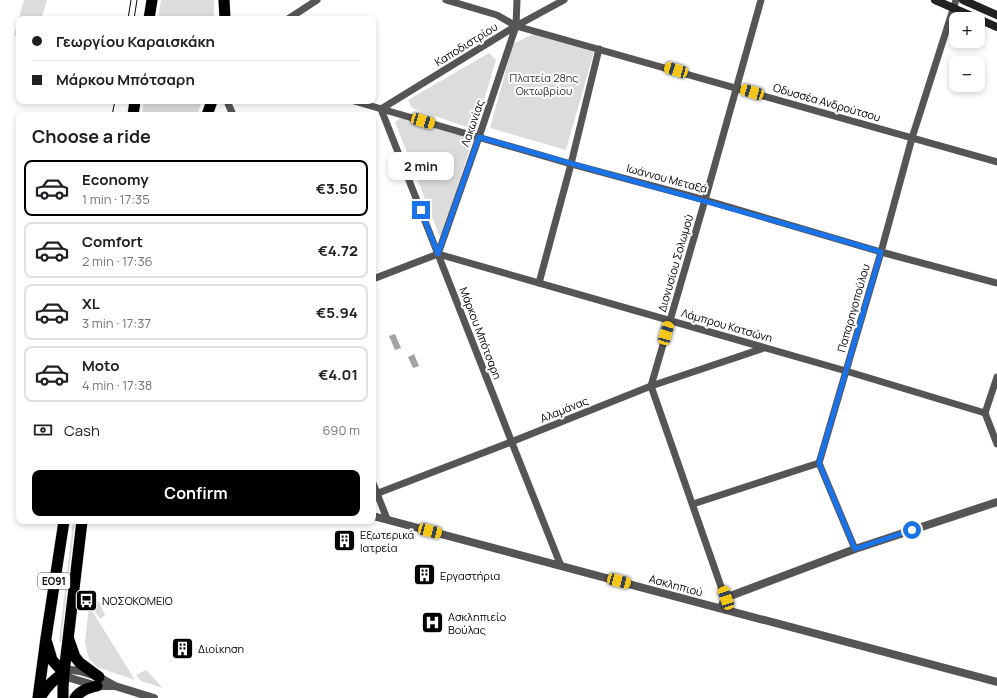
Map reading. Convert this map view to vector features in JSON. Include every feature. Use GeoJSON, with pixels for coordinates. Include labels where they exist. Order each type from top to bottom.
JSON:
{"type":"FeatureCollection","features":[{"type":"Feature","properties":{"kind":"highway"},"geometry":{"type":"LineString","coordinates":[[149,16],[152,0]]}},
{"type":"Feature","properties":{"kind":"highway"},"geometry":{"type":"LineString","coordinates":[[224,0],[225,16]]}},
{"type":"Feature","properties":{"kind":"highway","name":"ΕΟ91"},"geometry":{"type":"LineString","coordinates":[[39,698],[46,638],[64,524]]}},
{"type":"Feature","properties":{"kind":"highway","name":"ΕΟ91"},"geometry":{"type":"LineString","coordinates":[[63,698],[64,673],[82,524]]}},
{"type":"Feature","properties":{"kind":"highway"},"geometry":{"type":"LineString","coordinates":[[68,637],[75,657],[98,682],[79,693],[75,698]]}},
{"type":"Feature","properties":{"kind":"highway"},"geometry":{"type":"LineString","coordinates":[[39,698],[44,689],[64,673],[52,660],[46,638]]}},
{"type":"Feature","properties":{"kind":"main road"},"geometry":{"type":"LineString","coordinates":[[935,0],[957,2],[997,15]]}},
{"type":"Feature","properties":{"kind":"main road"},"geometry":{"type":"LineString","coordinates":[[957,2],[997,27]]}},
{"type":"Feature","properties":{"kind":"street"},"geometry":{"type":"LineString","coordinates":[[293,16],[317,0]]}},
{"type":"Feature","properties":{"kind":"street","name":"Οδυσσέα Ανδρούτσου"},"geometry":{"type":"LineString","coordinates":[[446,0],[497,15],[516,26],[997,162]]}},
{"type":"Feature","properties":{"kind":"street","name":"Λακωνίας"},"geometry":{"type":"LineString","coordinates":[[438,254],[516,26],[517,0]]}},
{"type":"Feature","properties":{"kind":"street","name":"Καποδιστρίου"},"geometry":{"type":"LineString","coordinates":[[381,109],[516,26],[564,0]]}},
{"type":"Feature","properties":{"kind":"street","name":"Διονυσίου Σολωμού"},"geometry":{"type":"LineString","coordinates":[[651,386],[761,0]]}},
{"type":"Feature","properties":{"kind":"street","name":"Παπαρηγοπούλου"},"geometry":{"type":"LineString","coordinates":[[819,463],[881,252],[912,138],[957,2]]}},
{"type":"Feature","properties":{"kind":"street"},"geometry":{"type":"LineString","coordinates":[[539,282],[571,164],[599,49]]}},
{"type":"Feature","properties":{"kind":"street","name":"Ιωάννου Μεταξά"},"geometry":{"type":"LineString","coordinates":[[364,104],[571,164],[705,200],[881,252],[997,283]]}},
{"type":"Feature","properties":{"kind":"street","name":"Μάρκου Μπότσαρη"},"geometry":{"type":"LineString","coordinates":[[381,109],[561,566]]}},
{"type":"Feature","properties":{"kind":"street"},"geometry":{"type":"LineString","coordinates":[[376,278],[438,254]]}},
{"type":"Feature","properties":{"kind":"street","name":"Λάμπρου Κατσώνη"},"geometry":{"type":"LineString","coordinates":[[438,254],[846,371],[985,413]]}},
{"type":"Feature","properties":{"kind":"street","name":"Αλαμάνας"},"geometry":{"type":"LineString","coordinates":[[376,494],[651,386],[764,348]]}},
{"type":"Feature","properties":{"kind":"street"},"geometry":{"type":"LineString","coordinates":[[997,377],[985,413],[997,444]]}},
{"type":"Feature","properties":{"kind":"street"},"geometry":{"type":"LineString","coordinates":[[651,386],[726,598]]}},
{"type":"Feature","properties":{"kind":"street"},"geometry":{"type":"LineString","coordinates":[[693,504],[819,463],[855,549]]}},
{"type":"Feature","properties":{"kind":"street"},"geometry":{"type":"LineString","coordinates":[[376,496],[387,519]]}},
{"type":"Feature","properties":{"kind":"street"},"geometry":{"type":"LineString","coordinates":[[721,608],[726,598],[855,549],[997,502]]}},
{"type":"Feature","properties":{"kind":"street","name":"Ασκληπιού"},"geometry":{"type":"LineString","coordinates":[[376,517],[997,682]]}},
{"type":"Feature","properties":{"kind":"street"},"geometry":{"type":"LineString","coordinates":[[64,673],[71,670],[80,671],[98,682],[154,698]]}},
{"type":"Feature","properties":{"kind":"green space"},"geometry":{"type":"Polygon","coordinates":[[[24,0],[47,0],[42,16],[19,16],[24,0]]]}},
{"type":"Feature","properties":{"kind":"green space"},"geometry":{"type":"Polygon","coordinates":[[[161,0],[214,0],[214,16],[158,16],[161,0]]]}},
{"type":"Feature","properties":{"kind":"green space","name":"Πλατεία 28ης Οκτωβρίου"},"geometry":{"type":"Polygon","coordinates":[[[533,34],[594,52],[566,150],[490,128],[513,44],[533,34]]]}},
{"type":"Feature","properties":{"kind":"green space"},"geometry":{"type":"Polygon","coordinates":[[[489,53],[496,60],[475,130],[412,108],[408,100],[489,53]]]}},
{"type":"Feature","properties":{"kind":"green space"},"geometry":{"type":"Polygon","coordinates":[[[144,104],[201,104],[198,112],[142,112],[144,104]]]}},
{"type":"Feature","properties":{"kind":"green space"},"geometry":{"type":"Polygon","coordinates":[[[401,118],[473,138],[441,240],[395,122],[401,118]]]}},
{"type":"Feature","properties":{"kind":"green space"},"geometry":{"type":"Polygon","coordinates":[[[73,524],[75,524],[61,642],[59,641],[73,524]]]}},
{"type":"Feature","properties":{"kind":"green space"},"geometry":{"type":"Polygon","coordinates":[[[94,592],[105,615],[100,619],[91,605],[92,593],[94,592]]]}},
{"type":"Feature","properties":{"kind":"green space"},"geometry":{"type":"Polygon","coordinates":[[[89,606],[135,680],[97,667],[91,661],[88,656],[85,642],[89,606]]]}},
{"type":"Feature","properties":{"kind":"green space"},"geometry":{"type":"Polygon","coordinates":[[[146,670],[163,688],[141,681],[136,675],[146,670]]]}},
{"type":"Feature","properties":{"kind":"shaded area"},"geometry":{"type":"Polygon","coordinates":[[[395,334],[401,348],[395,350],[389,336],[395,334]]]}},
{"type":"Feature","properties":{"kind":"shaded area"},"geometry":{"type":"Polygon","coordinates":[[[414,354],[419,366],[413,368],[408,357],[414,354]]]}},
{"type":"Feature","properties":{"kind":"tram line"},"geometry":{"type":"LineString","coordinates":[[128,16],[131,0]]}},
{"type":"Feature","properties":{"kind":"tram line"},"geometry":{"type":"LineString","coordinates":[[134,16],[137,0]]}},
{"type":"Feature","properties":{"kind":"tram line"},"geometry":{"type":"LineString","coordinates":[[113,112],[114,104]]}},
{"type":"Feature","properties":{"kind":"place","name":"Εξωτερικά Ιατρεία"},"geometry":{"type":"Point","coordinates":[344,540]}},
{"type":"Feature","properties":{"kind":"place","name":"Εργαστήρια"},"geometry":{"type":"Point","coordinates":[424,575]}},
{"type":"Feature","properties":{"kind":"place","name":"ΝΟΣΟΚΟΜΕΙΟ"},"geometry":{"type":"Point","coordinates":[86,600]}},
{"type":"Feature","properties":{"kind":"place","name":"Ασκληπιείο Βούλας"},"geometry":{"type":"Point","coordinates":[432,622]}},
{"type":"Feature","properties":{"kind":"place","name":"Διοίκηση"},"geometry":{"type":"Point","coordinates":[183,648]}},
{"type":"Feature","properties":{"kind":"route"},"geometry":{"type":"LineString","coordinates":[[421,210],[438,254],[479,137],[571,164],[705,200],[881,252],[819,463],[855,549],[912,530]]}}]}
